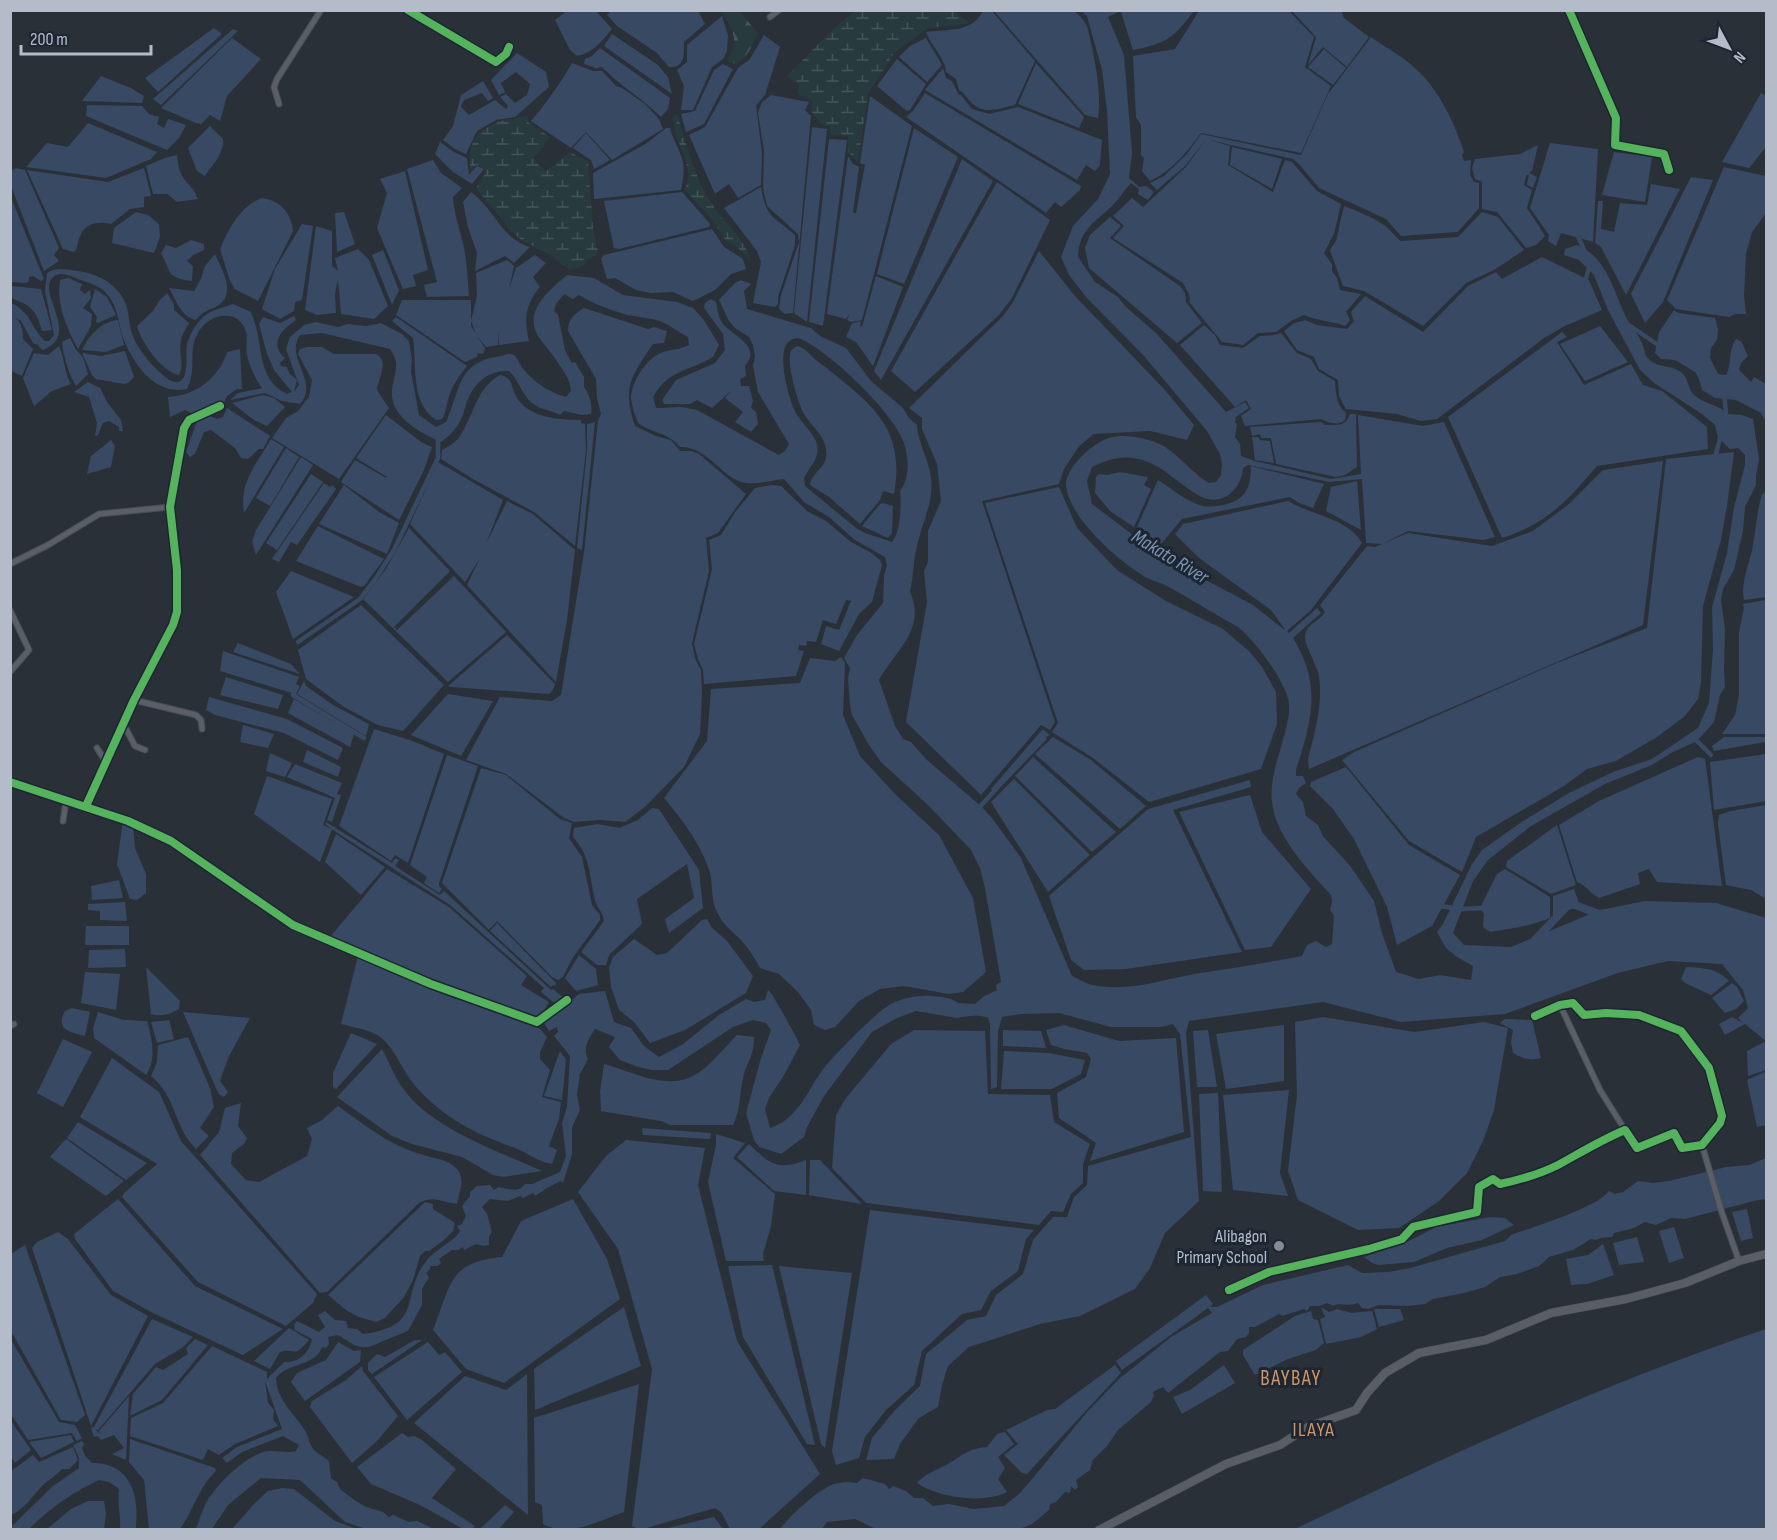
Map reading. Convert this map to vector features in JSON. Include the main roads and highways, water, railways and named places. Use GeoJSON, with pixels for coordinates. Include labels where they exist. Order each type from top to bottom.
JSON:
{"type":"FeatureCollection","features":[{"type":"Feature","properties":{"kind":"water"},"geometry":{"type":"Polygon","coordinates":[[[567,11],[596,11],[612,29],[592,49],[577,56],[570,50],[555,20],[567,11]]]}},
{"type":"Feature","properties":{"kind":"water"},"geometry":{"type":"Polygon","coordinates":[[[611,11],[698,11],[705,24],[684,42],[681,63],[669,67],[657,53],[617,26],[607,15],[611,11]]]}},
{"type":"Feature","properties":{"kind":"water"},"geometry":{"type":"Polygon","coordinates":[[[983,11],[992,11],[1035,61],[1015,105],[999,109],[988,110],[978,107],[959,90],[956,79],[946,72],[943,61],[926,32],[966,27],[973,23],[983,11]]]}},
{"type":"Feature","properties":{"kind":"water"},"geometry":{"type":"Polygon","coordinates":[[[994,11],[1074,11],[1080,17],[1088,29],[1095,62],[1099,96],[1098,118],[1085,115],[994,11]]]}},
{"type":"Feature","properties":{"kind":"water"},"geometry":{"type":"Polygon","coordinates":[[[1081,11],[1120,11],[1108,17],[1124,55],[1132,153],[1129,178],[1139,187],[1146,186],[1154,192],[1148,200],[1138,194],[1139,189],[1131,183],[1115,203],[1084,233],[1078,257],[1095,282],[1118,297],[1156,333],[1226,412],[1245,402],[1249,408],[1236,417],[1235,422],[1237,424],[1235,437],[1240,444],[1241,456],[1331,479],[1361,474],[1358,415],[1423,426],[1444,422],[1495,537],[1483,540],[1408,531],[1384,543],[1408,533],[1492,546],[1533,531],[1569,504],[1603,470],[1663,461],[1643,625],[1309,769],[1308,759],[1318,718],[1320,686],[1318,671],[1305,640],[1306,632],[1325,612],[1320,605],[1367,546],[1375,547],[1382,544],[1366,543],[1362,479],[1329,482],[1248,465],[1243,468],[1235,489],[1217,500],[1202,497],[1161,469],[1143,460],[1117,458],[1092,467],[1087,481],[1092,504],[1162,557],[1253,605],[1286,631],[1271,610],[1199,558],[1175,534],[1183,524],[1288,501],[1338,522],[1356,535],[1362,543],[1311,610],[1287,631],[1289,633],[1317,608],[1321,613],[1293,638],[1308,671],[1311,687],[1310,719],[1296,770],[1296,776],[1303,776],[1306,783],[1299,788],[1296,794],[1303,802],[1306,816],[1318,825],[1323,836],[1351,867],[1374,901],[1382,933],[1396,972],[1419,979],[1440,975],[1471,980],[1473,966],[1446,948],[1437,932],[1472,864],[1482,850],[1569,793],[1613,772],[1652,759],[1698,728],[1709,703],[1713,649],[1712,607],[1727,553],[1734,507],[1745,465],[1745,455],[1738,448],[1730,449],[1718,438],[1715,425],[1702,414],[1654,383],[1640,370],[1608,310],[1594,275],[1579,260],[1564,255],[1565,249],[1577,245],[1596,258],[1603,267],[1627,319],[1650,360],[1682,373],[1693,394],[1701,400],[1728,414],[1753,419],[1759,459],[1756,485],[1745,507],[1743,531],[1734,570],[1723,589],[1721,600],[1725,629],[1725,687],[1720,695],[1714,722],[1697,741],[1652,765],[1605,784],[1531,826],[1488,860],[1473,881],[1453,933],[1464,945],[1511,947],[1600,910],[1645,901],[1716,903],[1766,918],[1766,1041],[1745,1024],[1725,1035],[1719,1024],[1732,1017],[1743,1023],[1738,1018],[1748,1008],[1743,990],[1722,964],[1668,961],[1618,973],[1505,1014],[1401,1022],[1323,1002],[1189,1021],[1186,1032],[1199,1201],[1165,1233],[1150,1268],[1135,1289],[1080,1316],[1040,1324],[969,1347],[948,1366],[938,1407],[919,1418],[900,1444],[894,1459],[866,1460],[872,1438],[895,1410],[920,1386],[926,1354],[967,1320],[986,1316],[996,1295],[1023,1274],[1033,1240],[1053,1217],[1067,1217],[1074,1197],[1087,1185],[1088,1166],[1191,1137],[1180,1034],[1173,1024],[1161,1027],[1111,1027],[1059,1013],[1002,1017],[998,1032],[997,1087],[991,1089],[988,1018],[968,1016],[957,1018],[916,1011],[897,1018],[872,1032],[824,1096],[804,1137],[781,1154],[759,1147],[754,1140],[746,1113],[771,1030],[766,1023],[753,1020],[733,1027],[668,1070],[651,1070],[620,1060],[609,1047],[615,1037],[595,1029],[587,1044],[588,1059],[580,1074],[577,1095],[580,1110],[572,1127],[572,1154],[563,1183],[561,1181],[535,1196],[533,1193],[508,1201],[490,1199],[482,1207],[487,1214],[492,1232],[489,1236],[489,1245],[476,1244],[464,1250],[463,1247],[452,1250],[439,1259],[441,1263],[437,1266],[430,1266],[426,1273],[429,1277],[422,1289],[422,1305],[408,1331],[369,1347],[359,1347],[338,1335],[328,1337],[329,1344],[326,1348],[322,1347],[314,1358],[287,1369],[276,1378],[283,1400],[306,1432],[314,1450],[329,1461],[331,1478],[337,1482],[340,1489],[366,1507],[383,1512],[389,1517],[393,1515],[409,1522],[417,1521],[434,1529],[366,1529],[345,1522],[300,1480],[261,1478],[228,1505],[212,1529],[196,1529],[211,1496],[223,1480],[239,1466],[263,1452],[296,1451],[299,1445],[283,1436],[242,1452],[227,1463],[222,1458],[237,1447],[282,1429],[265,1381],[268,1403],[274,1410],[273,1419],[278,1426],[235,1444],[219,1455],[208,1449],[203,1460],[130,1436],[131,1418],[163,1403],[212,1346],[267,1372],[267,1379],[284,1362],[299,1359],[308,1349],[312,1339],[295,1330],[294,1325],[297,1321],[319,1332],[325,1327],[318,1315],[325,1311],[335,1320],[346,1321],[348,1328],[357,1329],[363,1334],[383,1330],[396,1324],[404,1316],[408,1307],[419,1272],[435,1252],[460,1231],[457,1226],[462,1224],[466,1216],[462,1206],[470,1196],[470,1192],[477,1186],[490,1185],[494,1190],[498,1187],[516,1190],[525,1184],[532,1184],[560,1172],[566,1156],[562,1123],[567,1107],[570,1056],[554,1036],[558,1032],[557,1027],[549,1031],[544,1023],[579,994],[605,991],[614,1022],[631,1028],[644,1046],[659,1057],[683,1044],[719,1015],[746,999],[754,1002],[765,1000],[768,990],[800,1045],[765,1109],[770,1128],[787,1119],[794,1112],[834,1057],[891,1004],[926,996],[975,1004],[997,990],[996,985],[1001,982],[985,888],[980,868],[971,850],[928,805],[881,762],[852,715],[848,678],[850,668],[844,658],[857,635],[883,603],[884,576],[887,565],[885,557],[855,540],[829,517],[804,502],[784,479],[757,483],[741,482],[697,451],[680,447],[670,438],[638,423],[631,399],[640,372],[655,356],[689,345],[688,337],[660,321],[627,315],[579,295],[573,299],[564,294],[556,304],[554,311],[558,315],[565,350],[584,377],[584,387],[591,404],[591,414],[582,415],[564,411],[560,415],[539,407],[529,400],[509,371],[496,372],[484,378],[475,387],[468,399],[463,416],[452,433],[441,442],[408,423],[396,408],[392,400],[392,390],[396,362],[390,349],[322,333],[300,335],[296,343],[296,352],[306,387],[305,396],[300,404],[282,401],[265,393],[230,400],[238,393],[262,388],[248,359],[247,335],[244,327],[235,318],[217,317],[203,326],[194,341],[190,382],[187,389],[176,390],[156,383],[140,368],[128,350],[110,298],[97,286],[64,274],[56,275],[50,282],[49,290],[59,323],[59,334],[54,343],[43,350],[37,344],[24,316],[11,310],[11,303],[22,310],[45,341],[49,341],[54,335],[45,291],[47,273],[66,269],[102,278],[117,290],[123,299],[131,332],[142,352],[164,376],[176,382],[182,380],[184,376],[187,344],[192,331],[210,312],[233,304],[251,312],[267,375],[278,389],[287,394],[292,392],[274,370],[267,354],[259,324],[263,317],[280,323],[294,316],[296,320],[282,332],[277,342],[285,358],[280,363],[281,366],[287,367],[289,373],[297,380],[294,392],[299,385],[286,349],[290,337],[304,325],[316,322],[338,327],[348,324],[366,326],[381,323],[402,334],[409,341],[411,371],[419,415],[436,427],[446,422],[462,379],[468,371],[486,359],[507,354],[514,355],[528,375],[538,383],[566,397],[571,391],[569,381],[538,336],[534,327],[536,309],[546,294],[567,275],[594,278],[623,295],[677,302],[693,308],[704,320],[719,345],[713,357],[672,376],[659,388],[653,397],[656,408],[682,407],[697,410],[779,455],[789,444],[758,392],[753,366],[755,356],[753,345],[749,337],[729,321],[719,300],[735,283],[741,280],[751,284],[744,291],[747,309],[811,328],[820,336],[846,348],[871,381],[903,408],[917,425],[919,439],[930,471],[932,487],[930,503],[916,548],[910,592],[915,617],[907,639],[879,680],[895,726],[903,739],[911,742],[927,760],[982,807],[1021,858],[1072,976],[1090,984],[1107,987],[1136,986],[1302,956],[1307,945],[1316,941],[1326,947],[1332,944],[1334,916],[1330,910],[1331,895],[1288,843],[1281,832],[1273,808],[1272,782],[1289,712],[1287,694],[1282,684],[1261,651],[1238,627],[1167,586],[1145,577],[1109,550],[1081,519],[1066,486],[1070,472],[1080,458],[1093,446],[1118,436],[1130,436],[1163,446],[1209,483],[1216,482],[1221,475],[1222,464],[1220,454],[1207,431],[1144,356],[1086,297],[1069,275],[1061,257],[1073,226],[1098,199],[1110,174],[1107,110],[1102,70],[1087,16],[1081,11]],[[798,338],[791,340],[786,345],[783,360],[785,379],[793,407],[817,444],[816,458],[804,478],[805,486],[856,528],[892,542],[899,526],[900,491],[907,474],[908,462],[904,443],[888,416],[874,400],[842,368],[811,344],[798,338]]]}},
{"type":"Feature","properties":{"kind":"water"},"geometry":{"type":"Polygon","coordinates":[[[1194,11],[1181,28],[1169,38],[1154,45],[1133,50],[1121,12],[1194,11]]]}},
{"type":"Feature","properties":{"kind":"water"},"geometry":{"type":"Polygon","coordinates":[[[1199,11],[1289,11],[1314,37],[1305,67],[1331,86],[1301,153],[1201,133],[1172,166],[1150,181],[1142,171],[1144,158],[1141,155],[1141,125],[1136,117],[1133,56],[1175,49],[1199,11]]]}},
{"type":"Feature","properties":{"kind":"water"},"geometry":{"type":"Polygon","coordinates":[[[1292,11],[1341,11],[1344,18],[1369,37],[1347,67],[1323,47],[1308,65],[1316,37],[1292,11]]]}},
{"type":"Feature","properties":{"kind":"water"},"geometry":{"type":"Polygon","coordinates":[[[722,16],[728,35],[727,51],[723,59],[712,67],[693,110],[681,110],[684,86],[677,70],[687,62],[687,45],[722,16]]]}},
{"type":"Feature","properties":{"kind":"water"},"geometry":{"type":"Polygon","coordinates":[[[214,28],[222,34],[158,92],[145,78],[214,28]]]}},
{"type":"Feature","properties":{"kind":"water"},"geometry":{"type":"Polygon","coordinates":[[[233,29],[238,31],[161,105],[153,99],[233,29]]]}},
{"type":"Feature","properties":{"kind":"water"},"geometry":{"type":"Polygon","coordinates":[[[612,34],[658,65],[668,77],[672,94],[604,46],[612,34]]]}},
{"type":"Feature","properties":{"kind":"water"},"geometry":{"type":"Polygon","coordinates":[[[764,35],[780,47],[765,95],[756,106],[762,153],[761,185],[738,198],[729,184],[715,194],[689,135],[705,127],[738,68],[750,59],[764,35]]]}},
{"type":"Feature","properties":{"kind":"water"},"geometry":{"type":"Polygon","coordinates":[[[1371,37],[1412,65],[1439,97],[1460,141],[1464,161],[1471,160],[1470,175],[1474,182],[1479,183],[1479,208],[1458,232],[1401,236],[1386,219],[1319,188],[1293,159],[1209,140],[1230,146],[1228,165],[1273,192],[1285,160],[1292,162],[1317,191],[1341,204],[1334,234],[1324,253],[1332,264],[1332,271],[1337,278],[1340,290],[1361,294],[1346,312],[1350,320],[1345,326],[1304,315],[1276,332],[1258,333],[1243,345],[1222,342],[1190,303],[1189,294],[1183,283],[1113,238],[1124,226],[1113,216],[1132,198],[1143,207],[1186,167],[1206,139],[1185,166],[1157,190],[1150,183],[1164,176],[1187,154],[1201,134],[1301,155],[1328,94],[1371,37]]]}},
{"type":"Feature","properties":{"kind":"water"},"geometry":{"type":"Polygon","coordinates":[[[232,38],[261,59],[227,96],[220,121],[210,115],[201,124],[196,123],[161,108],[232,38]]]}},
{"type":"Feature","properties":{"kind":"water"},"geometry":{"type":"Polygon","coordinates":[[[926,38],[942,65],[927,82],[899,57],[910,46],[926,38]]]}},
{"type":"Feature","properties":{"kind":"water"},"geometry":{"type":"Polygon","coordinates":[[[600,48],[670,98],[668,109],[661,117],[602,67],[596,68],[584,64],[585,59],[600,48]]]}},
{"type":"Feature","properties":{"kind":"water"},"geometry":{"type":"Polygon","coordinates":[[[1324,49],[1346,68],[1333,85],[1308,67],[1324,49]]]}},
{"type":"Feature","properties":{"kind":"water"},"geometry":{"type":"Polygon","coordinates":[[[517,53],[546,72],[549,87],[515,117],[496,120],[477,131],[466,154],[455,149],[443,140],[453,126],[461,95],[483,81],[493,98],[488,101],[482,93],[464,100],[461,107],[469,115],[495,100],[506,109],[508,106],[500,97],[506,94],[515,103],[527,95],[530,84],[516,72],[501,83],[505,92],[499,95],[491,80],[517,53]]]}},
{"type":"Feature","properties":{"kind":"water"},"geometry":{"type":"Polygon","coordinates":[[[897,59],[926,84],[910,110],[907,111],[877,86],[897,59]]]}},
{"type":"Feature","properties":{"kind":"water"},"geometry":{"type":"Polygon","coordinates":[[[572,63],[593,71],[602,71],[616,86],[645,104],[659,119],[663,129],[612,160],[586,132],[571,148],[531,121],[553,93],[572,63]]]}},
{"type":"Feature","properties":{"kind":"water"},"geometry":{"type":"Polygon","coordinates":[[[1036,63],[1084,117],[1079,128],[1018,104],[1036,63]]]}},
{"type":"Feature","properties":{"kind":"water"},"geometry":{"type":"Polygon","coordinates":[[[723,64],[733,69],[704,124],[686,132],[681,114],[695,111],[714,70],[723,64]]]}},
{"type":"Feature","properties":{"kind":"water"},"geometry":{"type":"Polygon","coordinates":[[[943,68],[946,78],[952,81],[959,95],[972,109],[989,114],[1018,107],[1102,140],[1100,165],[1095,171],[1086,165],[1077,180],[925,90],[943,68]]]}},
{"type":"Feature","properties":{"kind":"water"},"geometry":{"type":"Polygon","coordinates":[[[101,76],[144,96],[142,103],[82,101],[101,76]]]}},
{"type":"Feature","properties":{"kind":"water"},"geometry":{"type":"Polygon","coordinates":[[[925,93],[1081,186],[1080,190],[1061,207],[1055,202],[1046,213],[906,117],[925,93]]]}},
{"type":"Feature","properties":{"kind":"water"},"geometry":{"type":"Polygon","coordinates":[[[1761,93],[1766,96],[1766,147],[1749,168],[1722,162],[1761,93]]]}},
{"type":"Feature","properties":{"kind":"water"},"geometry":{"type":"Polygon","coordinates":[[[771,95],[809,102],[805,110],[811,116],[793,313],[785,314],[779,309],[781,295],[799,242],[798,234],[767,206],[763,188],[764,150],[758,113],[762,102],[771,95]]]}},
{"type":"Feature","properties":{"kind":"water"},"geometry":{"type":"Polygon","coordinates":[[[870,96],[912,126],[862,320],[851,322],[847,320],[850,313],[846,319],[827,314],[848,156],[853,164],[859,167],[853,213],[856,213],[865,165],[860,163],[870,96]]]}},
{"type":"Feature","properties":{"kind":"water"},"geometry":{"type":"Polygon","coordinates":[[[87,105],[142,106],[149,114],[159,117],[157,124],[164,128],[168,119],[186,125],[179,138],[167,150],[86,116],[87,105]]]}},
{"type":"Feature","properties":{"kind":"water"},"geometry":{"type":"Polygon","coordinates":[[[88,123],[157,152],[151,159],[106,178],[26,167],[47,143],[68,147],[88,123]]]}},
{"type":"Feature","properties":{"kind":"water"},"geometry":{"type":"Polygon","coordinates":[[[210,126],[223,139],[223,144],[217,159],[205,176],[197,171],[188,148],[210,126]]]}},
{"type":"Feature","properties":{"kind":"water"},"geometry":{"type":"Polygon","coordinates":[[[812,127],[827,129],[807,322],[794,313],[812,127]]]}},
{"type":"Feature","properties":{"kind":"water"},"geometry":{"type":"Polygon","coordinates":[[[666,128],[670,128],[683,162],[684,174],[681,190],[594,199],[593,173],[647,143],[666,128]]]}},
{"type":"Feature","properties":{"kind":"water"},"geometry":{"type":"Polygon","coordinates":[[[914,128],[958,157],[904,284],[877,274],[914,128]]]}},
{"type":"Feature","properties":{"kind":"water"},"geometry":{"type":"Polygon","coordinates":[[[586,133],[610,160],[594,169],[591,160],[573,148],[586,133]]]}},
{"type":"Feature","properties":{"kind":"water"},"geometry":{"type":"Polygon","coordinates":[[[829,139],[847,140],[823,326],[809,322],[829,139]]]}},
{"type":"Feature","properties":{"kind":"water"},"geometry":{"type":"Polygon","coordinates":[[[440,142],[467,158],[469,175],[477,166],[484,169],[472,184],[453,172],[435,154],[440,142]]]}},
{"type":"Feature","properties":{"kind":"water"},"geometry":{"type":"Polygon","coordinates":[[[1550,143],[1598,149],[1593,242],[1561,233],[1556,246],[1548,241],[1549,235],[1530,208],[1550,143]]]}},
{"type":"Feature","properties":{"kind":"water"},"geometry":{"type":"Polygon","coordinates":[[[1538,145],[1532,171],[1529,173],[1537,177],[1533,188],[1527,185],[1529,174],[1526,176],[1524,185],[1532,190],[1527,208],[1545,236],[1536,245],[1526,248],[1497,212],[1482,209],[1482,182],[1475,179],[1472,168],[1475,159],[1520,154],[1538,145]]]}},
{"type":"Feature","properties":{"kind":"water"},"geometry":{"type":"Polygon","coordinates":[[[1232,147],[1282,159],[1272,189],[1230,165],[1232,147]]]}},
{"type":"Feature","properties":{"kind":"water"},"geometry":{"type":"Polygon","coordinates":[[[1614,152],[1652,157],[1645,202],[1602,195],[1614,152]]]}},
{"type":"Feature","properties":{"kind":"water"},"geometry":{"type":"Polygon","coordinates":[[[177,155],[182,176],[198,199],[177,202],[167,194],[153,194],[146,166],[177,155]]]}},
{"type":"Feature","properties":{"kind":"water"},"geometry":{"type":"Polygon","coordinates":[[[962,159],[993,181],[881,380],[874,371],[962,159]]]}},
{"type":"Feature","properties":{"kind":"water"},"geometry":{"type":"Polygon","coordinates":[[[433,160],[441,173],[462,188],[453,197],[465,253],[469,296],[427,297],[424,285],[437,282],[407,169],[433,160]]]}},
{"type":"Feature","properties":{"kind":"water"},"geometry":{"type":"Polygon","coordinates":[[[1724,167],[1766,176],[1766,213],[1752,232],[1746,254],[1744,296],[1746,314],[1735,314],[1729,317],[1676,309],[1667,300],[1724,167]]]}},
{"type":"Feature","properties":{"kind":"water"},"geometry":{"type":"Polygon","coordinates":[[[16,168],[25,170],[59,248],[54,255],[59,261],[44,271],[11,186],[11,171],[16,168]]]}},
{"type":"Feature","properties":{"kind":"water"},"geometry":{"type":"Polygon","coordinates":[[[144,168],[151,196],[144,197],[144,207],[130,209],[111,224],[96,223],[88,226],[81,234],[74,252],[63,249],[27,170],[108,182],[144,168]]]}},
{"type":"Feature","properties":{"kind":"water"},"geometry":{"type":"Polygon","coordinates":[[[405,171],[428,270],[413,275],[416,286],[403,289],[377,228],[387,193],[380,179],[405,171]]]}},
{"type":"Feature","properties":{"kind":"water"},"geometry":{"type":"Polygon","coordinates":[[[1691,177],[1713,180],[1663,302],[1645,323],[1631,294],[1691,177]]]}},
{"type":"Feature","properties":{"kind":"water"},"geometry":{"type":"Polygon","coordinates":[[[997,182],[1050,220],[1012,298],[999,315],[915,392],[891,371],[997,182]]]}},
{"type":"Feature","properties":{"kind":"water"},"geometry":{"type":"Polygon","coordinates":[[[1651,184],[1680,189],[1626,295],[1601,247],[1595,243],[1598,201],[1603,201],[1601,229],[1614,232],[1620,203],[1647,205],[1651,184]]]}},
{"type":"Feature","properties":{"kind":"water"},"geometry":{"type":"Polygon","coordinates":[[[761,187],[768,211],[795,235],[795,245],[778,297],[778,304],[775,307],[753,303],[761,262],[757,251],[724,208],[761,187]]]}},
{"type":"Feature","properties":{"kind":"water"},"geometry":{"type":"Polygon","coordinates":[[[471,192],[512,237],[530,247],[514,263],[505,256],[475,271],[477,253],[463,202],[471,192]]]}},
{"type":"Feature","properties":{"kind":"water"},"geometry":{"type":"Polygon","coordinates":[[[682,192],[710,224],[709,227],[619,249],[614,248],[604,201],[682,192]]]}},
{"type":"Feature","properties":{"kind":"water"},"geometry":{"type":"Polygon","coordinates":[[[10,195],[44,279],[41,281],[33,276],[29,277],[26,283],[11,282],[10,195]]]}},
{"type":"Feature","properties":{"kind":"water"},"geometry":{"type":"Polygon","coordinates":[[[262,198],[275,202],[284,209],[293,231],[258,301],[235,289],[230,281],[220,249],[231,226],[242,212],[254,201],[262,198]]]}},
{"type":"Feature","properties":{"kind":"water"},"geometry":{"type":"Polygon","coordinates":[[[1344,206],[1379,222],[1401,241],[1458,237],[1482,212],[1498,217],[1524,250],[1494,270],[1466,283],[1423,326],[1364,291],[1343,286],[1330,250],[1336,241],[1344,206]]]}},
{"type":"Feature","properties":{"kind":"water"},"geometry":{"type":"Polygon","coordinates":[[[136,212],[148,215],[159,224],[160,237],[154,253],[112,243],[114,228],[136,212]]]}},
{"type":"Feature","properties":{"kind":"water"},"geometry":{"type":"Polygon","coordinates":[[[344,212],[355,244],[337,252],[335,213],[344,212]]]}},
{"type":"Feature","properties":{"kind":"water"},"geometry":{"type":"Polygon","coordinates":[[[1110,217],[1121,226],[1110,238],[1180,286],[1185,293],[1186,302],[1202,323],[1177,343],[1089,268],[1085,248],[1090,235],[1110,217]]]}},
{"type":"Feature","properties":{"kind":"water"},"geometry":{"type":"Polygon","coordinates":[[[302,224],[313,226],[302,300],[295,302],[294,311],[280,319],[262,309],[275,269],[302,224]]]}},
{"type":"Feature","properties":{"kind":"water"},"geometry":{"type":"Polygon","coordinates":[[[316,226],[332,231],[332,266],[338,271],[335,258],[358,249],[369,260],[388,306],[374,319],[341,314],[338,279],[335,294],[336,313],[317,315],[305,310],[316,226]]]}},
{"type":"Feature","properties":{"kind":"water"},"geometry":{"type":"Polygon","coordinates":[[[712,229],[724,247],[743,259],[746,269],[731,274],[715,290],[693,301],[673,292],[651,293],[636,290],[615,278],[607,279],[601,259],[604,255],[712,229]]]}},
{"type":"Feature","properties":{"kind":"water"},"geometry":{"type":"Polygon","coordinates":[[[191,240],[204,244],[204,250],[187,261],[193,266],[192,281],[173,276],[161,253],[166,245],[176,248],[191,240]]]}},
{"type":"Feature","properties":{"kind":"water"},"geometry":{"type":"Polygon","coordinates":[[[383,250],[399,290],[392,305],[372,255],[383,250]]]}},
{"type":"Feature","properties":{"kind":"water"},"geometry":{"type":"Polygon","coordinates":[[[1039,251],[1075,296],[1164,389],[1194,425],[1187,440],[1150,431],[1094,434],[1079,446],[1064,469],[1059,484],[982,501],[1055,722],[1050,730],[1041,725],[981,795],[906,722],[927,602],[924,571],[928,562],[928,531],[941,501],[937,464],[922,429],[922,418],[909,408],[1003,316],[1013,302],[1039,251]]]}},
{"type":"Feature","properties":{"kind":"water"},"geometry":{"type":"Polygon","coordinates":[[[215,254],[226,280],[227,293],[220,304],[196,320],[183,312],[169,288],[194,291],[205,266],[215,254]]]}},
{"type":"Feature","properties":{"kind":"water"},"geometry":{"type":"Polygon","coordinates":[[[535,255],[546,263],[533,277],[540,287],[531,300],[527,312],[526,326],[529,341],[499,345],[499,330],[498,345],[486,347],[477,336],[485,348],[483,354],[478,353],[477,357],[465,362],[396,315],[402,300],[471,300],[471,321],[477,296],[476,273],[507,260],[514,266],[509,289],[516,268],[535,255]]]}},
{"type":"Feature","properties":{"kind":"water"},"geometry":{"type":"Polygon","coordinates":[[[1542,257],[1589,280],[1602,310],[1544,338],[1437,419],[1421,421],[1397,414],[1346,409],[1339,396],[1338,380],[1319,369],[1314,357],[1297,350],[1284,331],[1294,323],[1305,320],[1317,325],[1347,329],[1354,321],[1351,312],[1365,296],[1423,332],[1468,286],[1496,272],[1502,279],[1542,257]]]}},
{"type":"Feature","properties":{"kind":"water"},"geometry":{"type":"Polygon","coordinates":[[[876,276],[903,287],[873,366],[856,342],[846,337],[852,323],[861,321],[860,326],[862,327],[876,276]]]}},
{"type":"Feature","properties":{"kind":"water"},"geometry":{"type":"Polygon","coordinates":[[[68,278],[82,284],[80,290],[85,294],[90,290],[91,298],[83,308],[92,314],[91,326],[78,349],[66,325],[61,307],[60,280],[68,278]]]}},
{"type":"Feature","properties":{"kind":"water"},"geometry":{"type":"Polygon","coordinates":[[[11,286],[41,289],[52,330],[42,331],[32,309],[11,297],[11,286]]]}},
{"type":"Feature","properties":{"kind":"water"},"geometry":{"type":"Polygon","coordinates":[[[95,289],[107,297],[116,315],[98,323],[90,307],[95,289]]]}},
{"type":"Feature","properties":{"kind":"water"},"geometry":{"type":"Polygon","coordinates":[[[167,293],[174,304],[174,310],[189,323],[181,339],[179,375],[172,373],[153,355],[137,326],[167,293]]]}},
{"type":"Feature","properties":{"kind":"water"},"geometry":{"type":"Polygon","coordinates":[[[711,299],[716,302],[722,323],[749,348],[749,359],[745,366],[746,376],[740,379],[741,386],[749,386],[753,401],[751,408],[756,412],[758,424],[751,432],[735,422],[743,412],[725,398],[732,390],[712,408],[697,400],[690,404],[664,404],[662,400],[676,380],[715,363],[725,350],[723,334],[704,308],[705,303],[711,299]]]}},
{"type":"Feature","properties":{"kind":"water"},"geometry":{"type":"Polygon","coordinates":[[[584,308],[648,329],[654,327],[667,331],[664,343],[653,344],[634,374],[629,401],[635,426],[671,440],[680,451],[699,454],[746,494],[718,533],[706,538],[709,571],[692,643],[695,659],[701,670],[700,734],[684,767],[646,806],[625,822],[600,820],[574,822],[564,818],[506,774],[466,760],[500,697],[552,701],[561,695],[584,552],[598,421],[601,414],[596,379],[568,331],[572,317],[584,308]]]}},
{"type":"Feature","properties":{"kind":"water"},"geometry":{"type":"Polygon","coordinates":[[[1674,310],[1678,313],[1715,318],[1718,329],[1717,340],[1711,348],[1710,358],[1718,374],[1726,375],[1734,343],[1736,339],[1741,341],[1748,356],[1741,363],[1739,370],[1751,382],[1754,377],[1766,384],[1766,422],[1761,413],[1736,400],[1715,398],[1702,390],[1697,375],[1689,366],[1677,361],[1661,359],[1655,353],[1659,332],[1674,310]]]}},
{"type":"Feature","properties":{"kind":"water"},"geometry":{"type":"Polygon","coordinates":[[[11,315],[22,328],[23,339],[33,349],[22,376],[11,371],[11,315]]]}},
{"type":"Feature","properties":{"kind":"water"},"geometry":{"type":"Polygon","coordinates":[[[396,317],[467,366],[451,391],[442,419],[436,420],[422,404],[416,383],[413,338],[392,321],[396,317]]]}},
{"type":"Feature","properties":{"kind":"water"},"geometry":{"type":"Polygon","coordinates":[[[118,320],[124,345],[106,352],[82,350],[96,330],[106,323],[118,320]]]}},
{"type":"Feature","properties":{"kind":"water"},"geometry":{"type":"Polygon","coordinates":[[[1204,325],[1215,335],[1220,345],[1243,348],[1260,336],[1281,333],[1297,353],[1311,359],[1318,371],[1335,381],[1338,403],[1346,413],[1345,420],[1337,423],[1321,419],[1245,426],[1241,416],[1251,409],[1246,400],[1235,407],[1180,345],[1204,325]]]}},
{"type":"Feature","properties":{"kind":"water"},"geometry":{"type":"Polygon","coordinates":[[[1600,326],[1628,362],[1585,381],[1560,344],[1600,326]]]}},
{"type":"Feature","properties":{"kind":"water"},"geometry":{"type":"Polygon","coordinates":[[[1562,332],[1567,337],[1557,342],[1584,385],[1631,364],[1643,385],[1662,391],[1707,427],[1708,449],[1597,466],[1556,510],[1532,525],[1502,538],[1448,417],[1562,332]]]}},
{"type":"Feature","properties":{"kind":"water"},"geometry":{"type":"Polygon","coordinates":[[[70,338],[76,350],[83,357],[88,374],[76,386],[67,365],[62,342],[70,338]]]}},
{"type":"Feature","properties":{"kind":"water"},"geometry":{"type":"Polygon","coordinates":[[[59,346],[71,384],[52,391],[34,406],[23,378],[34,353],[48,355],[59,346]]]}},
{"type":"Feature","properties":{"kind":"water"},"geometry":{"type":"Polygon","coordinates":[[[798,346],[870,406],[890,434],[895,451],[894,494],[883,491],[880,500],[860,524],[829,497],[810,485],[811,480],[825,461],[826,449],[820,434],[804,414],[794,385],[790,369],[790,354],[798,346]]]}},
{"type":"Feature","properties":{"kind":"water"},"geometry":{"type":"Polygon","coordinates":[[[322,347],[334,354],[376,354],[382,361],[383,366],[377,390],[389,408],[339,479],[272,438],[286,418],[298,411],[309,397],[312,380],[298,354],[300,349],[322,347]]]}},
{"type":"Feature","properties":{"kind":"water"},"geometry":{"type":"Polygon","coordinates":[[[240,349],[242,389],[237,389],[227,396],[224,403],[194,414],[185,410],[170,417],[168,397],[187,393],[205,384],[218,370],[227,352],[240,349]]]}},
{"type":"Feature","properties":{"kind":"water"},"geometry":{"type":"Polygon","coordinates":[[[125,351],[134,377],[124,384],[96,379],[82,353],[101,356],[125,351]]]}},
{"type":"Feature","properties":{"kind":"water"},"geometry":{"type":"Polygon","coordinates":[[[500,375],[510,380],[516,396],[528,409],[554,418],[581,420],[581,423],[585,424],[586,450],[575,546],[534,512],[441,459],[442,450],[451,445],[463,431],[485,388],[500,375]]]}},
{"type":"Feature","properties":{"kind":"water"},"geometry":{"type":"Polygon","coordinates":[[[88,382],[100,388],[107,402],[121,420],[123,431],[119,431],[119,427],[109,421],[103,423],[98,435],[95,436],[97,423],[89,397],[74,392],[88,382]]]}},
{"type":"Feature","properties":{"kind":"water"},"geometry":{"type":"Polygon","coordinates":[[[263,395],[274,398],[285,407],[267,426],[254,420],[232,403],[263,395]]]}},
{"type":"Feature","properties":{"kind":"water"},"geometry":{"type":"Polygon","coordinates":[[[227,408],[270,436],[263,449],[259,449],[248,459],[241,458],[235,448],[211,430],[204,432],[195,454],[190,457],[186,452],[197,421],[208,415],[217,419],[223,417],[227,408]]]}},
{"type":"Feature","properties":{"kind":"water"},"geometry":{"type":"Polygon","coordinates":[[[1350,414],[1356,414],[1357,467],[1345,475],[1336,477],[1276,464],[1271,438],[1261,438],[1260,434],[1252,436],[1250,427],[1321,422],[1325,425],[1337,425],[1346,421],[1350,414]]]}},
{"type":"Feature","properties":{"kind":"water"},"geometry":{"type":"Polygon","coordinates":[[[386,415],[421,442],[432,447],[424,470],[399,520],[341,482],[355,460],[387,477],[356,458],[386,415]]]}},
{"type":"Feature","properties":{"kind":"water"},"geometry":{"type":"Polygon","coordinates":[[[595,422],[582,550],[577,548],[587,450],[587,424],[595,422]]]}},
{"type":"Feature","properties":{"kind":"water"},"geometry":{"type":"Polygon","coordinates":[[[1252,437],[1270,441],[1274,463],[1255,460],[1252,437]]]}},
{"type":"Feature","properties":{"kind":"water"},"geometry":{"type":"Polygon","coordinates":[[[271,439],[284,447],[244,513],[246,483],[271,439]]]}},
{"type":"Feature","properties":{"kind":"water"},"geometry":{"type":"Polygon","coordinates":[[[111,440],[115,446],[111,467],[87,474],[91,456],[111,440]]]}},
{"type":"Feature","properties":{"kind":"water"},"geometry":{"type":"Polygon","coordinates":[[[286,448],[299,457],[270,506],[256,498],[286,448]]]}},
{"type":"Feature","properties":{"kind":"water"},"geometry":{"type":"Polygon","coordinates":[[[1734,452],[1721,540],[1703,606],[1701,683],[1698,699],[1685,716],[1657,737],[1616,761],[1587,769],[1564,786],[1476,837],[1462,872],[1409,841],[1342,760],[1354,752],[1559,662],[1647,628],[1666,459],[1734,452]]]}},
{"type":"Feature","properties":{"kind":"water"},"geometry":{"type":"Polygon","coordinates":[[[301,457],[313,465],[256,555],[252,542],[256,530],[301,457]]]}},
{"type":"Feature","properties":{"kind":"water"},"geometry":{"type":"Polygon","coordinates":[[[438,462],[503,500],[486,544],[507,501],[533,514],[575,550],[567,620],[556,682],[467,585],[480,558],[465,582],[410,524],[438,462]]]}},
{"type":"Feature","properties":{"kind":"water"},"geometry":{"type":"Polygon","coordinates":[[[1251,466],[1324,484],[1313,508],[1290,497],[1182,519],[1161,544],[1137,527],[1158,480],[1197,504],[1217,506],[1233,502],[1244,494],[1251,475],[1251,466]]]}},
{"type":"Feature","properties":{"kind":"water"},"geometry":{"type":"Polygon","coordinates":[[[1120,472],[1148,477],[1144,485],[1151,489],[1134,527],[1110,511],[1095,493],[1096,477],[1099,474],[1120,472]]]}},
{"type":"Feature","properties":{"kind":"water"},"geometry":{"type":"Polygon","coordinates":[[[311,474],[323,482],[277,550],[266,543],[311,474]]]}},
{"type":"Feature","properties":{"kind":"water"},"geometry":{"type":"Polygon","coordinates":[[[1357,481],[1361,530],[1326,511],[1331,487],[1357,481]]]}},
{"type":"Feature","properties":{"kind":"water"},"geometry":{"type":"Polygon","coordinates":[[[324,483],[330,487],[333,485],[336,489],[297,545],[291,542],[279,562],[272,559],[324,483]]]}},
{"type":"Feature","properties":{"kind":"water"},"geometry":{"type":"Polygon","coordinates":[[[344,485],[379,512],[399,523],[387,554],[319,524],[344,485]]]}},
{"type":"Feature","properties":{"kind":"water"},"geometry":{"type":"Polygon","coordinates":[[[781,486],[807,511],[826,521],[851,542],[880,560],[882,565],[872,602],[859,614],[839,651],[821,644],[826,626],[839,630],[851,601],[846,600],[836,624],[823,620],[816,642],[807,641],[806,646],[799,645],[798,650],[804,651],[796,676],[704,684],[703,670],[694,644],[712,569],[709,540],[721,535],[736,511],[755,488],[781,486]]]}},
{"type":"Feature","properties":{"kind":"water"},"geometry":{"type":"Polygon","coordinates":[[[1059,487],[1077,528],[1117,570],[1166,601],[1223,629],[1250,652],[1262,667],[1276,692],[1277,724],[1261,769],[1149,802],[1093,758],[1052,732],[1058,723],[985,503],[1059,487]]]}},
{"type":"Feature","properties":{"kind":"water"},"geometry":{"type":"Polygon","coordinates":[[[1766,493],[1766,597],[1744,600],[1744,580],[1759,507],[1762,494],[1766,493]]]}},
{"type":"Feature","properties":{"kind":"water"},"geometry":{"type":"Polygon","coordinates":[[[883,503],[893,506],[892,533],[888,538],[862,526],[883,503]]]}},
{"type":"Feature","properties":{"kind":"water"},"geometry":{"type":"Polygon","coordinates":[[[318,526],[384,559],[364,586],[361,587],[296,561],[318,526]]]}},
{"type":"Feature","properties":{"kind":"water"},"geometry":{"type":"Polygon","coordinates":[[[409,528],[450,571],[394,627],[397,630],[454,576],[506,632],[448,682],[363,599],[386,569],[409,528]]]}},
{"type":"Feature","properties":{"kind":"water"},"geometry":{"type":"Polygon","coordinates":[[[291,571],[354,597],[293,639],[276,592],[291,571]]]}},
{"type":"Feature","properties":{"kind":"water"},"geometry":{"type":"Polygon","coordinates":[[[1766,600],[1766,734],[1722,734],[1735,715],[1739,695],[1739,632],[1743,604],[1766,600]]]}},
{"type":"Feature","properties":{"kind":"water"},"geometry":{"type":"Polygon","coordinates":[[[361,605],[444,685],[403,731],[378,725],[344,707],[306,679],[298,650],[361,605]]]}},
{"type":"Feature","properties":{"kind":"water"},"geometry":{"type":"Polygon","coordinates":[[[507,635],[555,684],[549,694],[448,686],[507,635]]]}},
{"type":"Feature","properties":{"kind":"water"},"geometry":{"type":"Polygon","coordinates":[[[238,643],[291,664],[300,674],[233,652],[238,643]]]}},
{"type":"Feature","properties":{"kind":"water"},"geometry":{"type":"Polygon","coordinates":[[[223,651],[299,677],[292,693],[220,671],[223,651]]]}},
{"type":"Feature","properties":{"kind":"water"},"geometry":{"type":"Polygon","coordinates":[[[841,657],[845,663],[843,715],[860,756],[897,796],[939,835],[973,898],[986,972],[963,992],[949,994],[904,986],[880,989],[859,1001],[835,1027],[825,1030],[814,1025],[811,1010],[798,992],[779,974],[760,968],[745,945],[721,919],[714,906],[710,873],[702,853],[664,798],[707,741],[711,689],[800,683],[810,658],[835,661],[841,657]]]}},
{"type":"Feature","properties":{"kind":"water"},"geometry":{"type":"Polygon","coordinates":[[[226,677],[283,695],[278,709],[220,695],[226,677]]]}},
{"type":"Feature","properties":{"kind":"water"},"geometry":{"type":"Polygon","coordinates":[[[304,681],[306,686],[333,705],[369,724],[366,736],[297,694],[304,681]]]}},
{"type":"Feature","properties":{"kind":"water"},"geometry":{"type":"Polygon","coordinates":[[[448,694],[493,701],[461,756],[411,735],[448,694]]]}},
{"type":"Feature","properties":{"kind":"water"},"geometry":{"type":"Polygon","coordinates":[[[209,697],[287,719],[343,748],[338,760],[284,733],[215,715],[206,710],[209,697]]]}},
{"type":"Feature","properties":{"kind":"water"},"geometry":{"type":"Polygon","coordinates":[[[294,699],[354,734],[350,747],[288,713],[294,699]]]}},
{"type":"Feature","properties":{"kind":"water"},"geometry":{"type":"Polygon","coordinates":[[[243,725],[274,734],[268,748],[240,742],[243,725]]]}},
{"type":"Feature","properties":{"kind":"water"},"geometry":{"type":"Polygon","coordinates":[[[374,729],[444,754],[408,863],[395,855],[391,861],[339,826],[374,729]]]}},
{"type":"Feature","properties":{"kind":"water"},"geometry":{"type":"Polygon","coordinates":[[[1042,730],[1050,735],[995,793],[991,789],[1042,730]]]}},
{"type":"Feature","properties":{"kind":"water"},"geometry":{"type":"Polygon","coordinates":[[[1053,737],[1091,760],[1146,806],[1120,829],[1035,754],[1053,737]]]}},
{"type":"Feature","properties":{"kind":"water"},"geometry":{"type":"Polygon","coordinates":[[[1724,737],[1766,737],[1765,742],[1714,751],[1712,746],[1724,737]]]}},
{"type":"Feature","properties":{"kind":"water"},"geometry":{"type":"Polygon","coordinates":[[[307,750],[341,767],[338,777],[303,762],[307,750]]]}},
{"type":"Feature","properties":{"kind":"water"},"geometry":{"type":"Polygon","coordinates":[[[270,753],[292,763],[285,777],[266,771],[270,753]]]}},
{"type":"Feature","properties":{"kind":"water"},"geometry":{"type":"Polygon","coordinates":[[[1766,754],[1766,801],[1714,810],[1710,762],[1766,754]]]}},
{"type":"Feature","properties":{"kind":"water"},"geometry":{"type":"Polygon","coordinates":[[[447,755],[478,766],[439,883],[442,889],[439,893],[424,883],[427,877],[410,865],[447,755]]]}},
{"type":"Feature","properties":{"kind":"water"},"geometry":{"type":"Polygon","coordinates":[[[1033,757],[1116,832],[1092,852],[1015,776],[1033,757]]]}},
{"type":"Feature","properties":{"kind":"water"},"geometry":{"type":"Polygon","coordinates":[[[1698,757],[1705,759],[1722,886],[1657,882],[1649,869],[1638,873],[1640,884],[1599,898],[1577,882],[1559,825],[1599,801],[1698,757]]]}},
{"type":"Feature","properties":{"kind":"water"},"geometry":{"type":"Polygon","coordinates":[[[295,764],[342,783],[337,794],[341,795],[332,822],[327,820],[335,798],[287,777],[295,764]]]}},
{"type":"Feature","properties":{"kind":"water"},"geometry":{"type":"Polygon","coordinates":[[[1346,767],[1409,845],[1460,875],[1432,926],[1397,945],[1387,907],[1354,839],[1333,809],[1310,786],[1311,782],[1346,767]]]}},
{"type":"Feature","properties":{"kind":"water"},"geometry":{"type":"Polygon","coordinates":[[[481,768],[506,775],[560,819],[572,823],[569,838],[582,857],[592,905],[600,915],[600,920],[572,959],[563,977],[558,980],[552,977],[497,921],[489,930],[442,883],[481,768]]]}},
{"type":"Feature","properties":{"kind":"water"},"geometry":{"type":"Polygon","coordinates":[[[267,776],[332,799],[323,825],[332,829],[320,862],[254,814],[267,776]]]}},
{"type":"Feature","properties":{"kind":"water"},"geometry":{"type":"Polygon","coordinates":[[[1014,779],[1090,855],[1048,892],[991,802],[1014,779]]]}},
{"type":"Feature","properties":{"kind":"water"},"geometry":{"type":"Polygon","coordinates":[[[1250,780],[1251,787],[1173,810],[1242,952],[1126,969],[1084,970],[1071,960],[1049,896],[1148,809],[1250,780]]]}},
{"type":"Feature","properties":{"kind":"water"},"geometry":{"type":"Polygon","coordinates":[[[1250,795],[1262,832],[1311,889],[1271,947],[1245,950],[1179,812],[1250,795]]]}},
{"type":"Feature","properties":{"kind":"water"},"geometry":{"type":"Polygon","coordinates":[[[1766,805],[1766,899],[1751,890],[1726,885],[1718,824],[1719,815],[1766,805]]]}},
{"type":"Feature","properties":{"kind":"water"},"geometry":{"type":"Polygon","coordinates":[[[652,808],[659,809],[699,870],[703,908],[669,933],[665,919],[694,898],[687,864],[637,899],[642,924],[609,955],[606,965],[597,965],[581,952],[604,921],[595,900],[586,859],[573,837],[574,828],[598,824],[619,828],[638,820],[652,808]]]}},
{"type":"Feature","properties":{"kind":"water"},"geometry":{"type":"Polygon","coordinates":[[[123,820],[133,825],[135,848],[146,874],[146,893],[137,900],[130,899],[117,864],[123,820]]]}},
{"type":"Feature","properties":{"kind":"water"},"geometry":{"type":"Polygon","coordinates":[[[326,822],[392,863],[395,858],[399,860],[395,866],[440,895],[444,891],[551,990],[553,989],[565,999],[557,1005],[541,992],[544,988],[450,905],[336,832],[325,824],[326,822]]]}},
{"type":"Feature","properties":{"kind":"water"},"geometry":{"type":"Polygon","coordinates":[[[1557,825],[1576,885],[1551,894],[1506,867],[1507,861],[1557,825]]]}},
{"type":"Feature","properties":{"kind":"water"},"geometry":{"type":"Polygon","coordinates":[[[336,834],[385,867],[361,895],[325,862],[336,834]]]}},
{"type":"Feature","properties":{"kind":"water"},"geometry":{"type":"Polygon","coordinates":[[[387,869],[449,907],[527,976],[521,985],[549,1002],[539,1019],[534,1020],[432,982],[330,937],[387,869]]]}},
{"type":"Feature","properties":{"kind":"water"},"geometry":{"type":"Polygon","coordinates":[[[1505,869],[1550,897],[1550,918],[1528,925],[1490,932],[1483,927],[1484,914],[1480,908],[1497,874],[1505,869]]]}},
{"type":"Feature","properties":{"kind":"water"},"geometry":{"type":"Polygon","coordinates":[[[119,880],[123,898],[92,900],[91,886],[119,880]]]}},
{"type":"Feature","properties":{"kind":"water"},"geometry":{"type":"Polygon","coordinates":[[[1574,889],[1580,906],[1553,916],[1553,896],[1574,889]]]}},
{"type":"Feature","properties":{"kind":"water"},"geometry":{"type":"Polygon","coordinates":[[[125,902],[127,921],[100,920],[100,911],[88,910],[88,904],[125,902]]]}},
{"type":"Feature","properties":{"kind":"water"},"geometry":{"type":"Polygon","coordinates":[[[707,919],[753,976],[746,993],[685,1030],[650,1043],[634,1022],[619,1010],[611,987],[609,968],[613,957],[634,939],[657,955],[667,953],[702,920],[707,919]]]}},
{"type":"Feature","properties":{"kind":"water"},"geometry":{"type":"Polygon","coordinates":[[[497,923],[556,983],[555,986],[551,987],[490,931],[497,923]]]}},
{"type":"Feature","properties":{"kind":"water"},"geometry":{"type":"Polygon","coordinates":[[[86,926],[129,926],[129,945],[85,945],[86,926]]]}},
{"type":"Feature","properties":{"kind":"water"},"geometry":{"type":"Polygon","coordinates":[[[125,949],[126,967],[88,968],[89,950],[125,949]]]}},
{"type":"Feature","properties":{"kind":"water"},"geometry":{"type":"Polygon","coordinates":[[[579,955],[596,969],[598,985],[576,991],[565,978],[579,955]]]}},
{"type":"Feature","properties":{"kind":"water"},"geometry":{"type":"Polygon","coordinates":[[[358,956],[532,1024],[541,1030],[547,1037],[540,1052],[540,1059],[550,1070],[542,1097],[561,1102],[559,1119],[549,1146],[557,1150],[552,1164],[487,1137],[451,1118],[418,1089],[383,1039],[369,1031],[341,1024],[358,956]]]}},
{"type":"Feature","properties":{"kind":"water"},"geometry":{"type":"Polygon","coordinates":[[[146,967],[180,1001],[179,1009],[166,1014],[151,1014],[146,967]]]}},
{"type":"Feature","properties":{"kind":"water"},"geometry":{"type":"Polygon","coordinates":[[[1686,967],[1715,971],[1729,981],[1711,995],[1681,979],[1686,967]]]}},
{"type":"Feature","properties":{"kind":"water"},"geometry":{"type":"Polygon","coordinates":[[[85,972],[120,974],[116,1010],[81,1003],[85,972]]]}},
{"type":"Feature","properties":{"kind":"water"},"geometry":{"type":"Polygon","coordinates":[[[1732,983],[1737,987],[1744,1001],[1736,1009],[1725,1013],[1712,998],[1732,983]]]}},
{"type":"Feature","properties":{"kind":"water"},"geometry":{"type":"Polygon","coordinates":[[[72,1008],[90,1012],[85,1036],[69,1031],[63,1026],[62,1017],[65,1011],[72,1008]]]}},
{"type":"Feature","properties":{"kind":"water"},"geometry":{"type":"Polygon","coordinates":[[[98,1012],[124,1020],[147,1021],[152,1042],[152,1062],[146,1075],[94,1038],[93,1028],[98,1012]]]}},
{"type":"Feature","properties":{"kind":"water"},"geometry":{"type":"Polygon","coordinates":[[[183,1012],[250,1018],[229,1056],[220,1081],[228,1092],[224,1097],[219,1094],[215,1086],[183,1012]]]}},
{"type":"Feature","properties":{"kind":"water"},"geometry":{"type":"Polygon","coordinates":[[[1323,1017],[1415,1032],[1484,1022],[1508,1028],[1494,1110],[1483,1141],[1467,1173],[1439,1201],[1399,1228],[1358,1230],[1298,1200],[1288,1171],[1297,1095],[1295,1022],[1323,1017]]]}},
{"type":"Feature","properties":{"kind":"water"},"geometry":{"type":"Polygon","coordinates":[[[1505,1019],[1532,1020],[1541,1058],[1527,1059],[1513,1053],[1511,1042],[1513,1030],[1500,1023],[1505,1019]]]}},
{"type":"Feature","properties":{"kind":"water"},"geometry":{"type":"Polygon","coordinates":[[[169,1020],[174,1039],[157,1043],[151,1022],[169,1020]]]}},
{"type":"Feature","properties":{"kind":"water"},"geometry":{"type":"Polygon","coordinates":[[[1064,1025],[1119,1041],[1176,1038],[1184,1132],[1090,1161],[1096,1143],[1059,1118],[1057,1093],[1086,1077],[1091,1059],[1087,1053],[1051,1045],[1046,1030],[1064,1025]]]}},
{"type":"Feature","properties":{"kind":"water"},"geometry":{"type":"Polygon","coordinates":[[[1284,1025],[1284,1081],[1226,1089],[1216,1034],[1284,1025]]]}},
{"type":"Feature","properties":{"kind":"water"},"geometry":{"type":"Polygon","coordinates":[[[914,1030],[985,1031],[988,1094],[1050,1095],[1054,1122],[1090,1144],[1083,1164],[1083,1183],[1071,1194],[1063,1212],[1051,1211],[1039,1225],[866,1203],[832,1168],[836,1115],[846,1098],[891,1044],[914,1030]]]}},
{"type":"Feature","properties":{"kind":"water"},"geometry":{"type":"Polygon","coordinates":[[[1003,1030],[1041,1031],[1046,1048],[1003,1046],[1003,1030]]]}},
{"type":"Feature","properties":{"kind":"water"},"geometry":{"type":"Polygon","coordinates":[[[1208,1030],[1217,1087],[1197,1087],[1193,1031],[1208,1030]]]}},
{"type":"Feature","properties":{"kind":"water"},"geometry":{"type":"Polygon","coordinates":[[[351,1033],[377,1044],[336,1089],[333,1087],[333,1073],[351,1033]]]}},
{"type":"Feature","properties":{"kind":"water"},"geometry":{"type":"Polygon","coordinates":[[[737,1035],[754,1037],[753,1049],[743,1078],[739,1107],[733,1125],[670,1125],[661,1121],[601,1111],[600,1091],[604,1064],[640,1076],[677,1081],[689,1078],[701,1071],[737,1035]]]}},
{"type":"Feature","properties":{"kind":"water"},"geometry":{"type":"Polygon","coordinates":[[[188,1037],[210,1088],[214,1107],[200,1128],[209,1136],[196,1149],[183,1131],[166,1093],[151,1076],[157,1062],[158,1045],[188,1037]]]}},
{"type":"Feature","properties":{"kind":"water"},"geometry":{"type":"Polygon","coordinates":[[[63,1039],[92,1052],[63,1107],[37,1093],[63,1039]]]}},
{"type":"Feature","properties":{"kind":"water"},"geometry":{"type":"Polygon","coordinates":[[[1764,1042],[1766,1044],[1766,1070],[1748,1076],[1747,1051],[1764,1042]]]}},
{"type":"Feature","properties":{"kind":"water"},"geometry":{"type":"Polygon","coordinates":[[[382,1049],[404,1090],[416,1104],[467,1138],[542,1171],[503,1177],[493,1175],[462,1157],[412,1144],[392,1136],[337,1097],[382,1049]]]}},
{"type":"Feature","properties":{"kind":"water"},"geometry":{"type":"Polygon","coordinates":[[[560,1051],[566,1060],[562,1100],[544,1096],[560,1051]]]}},
{"type":"Feature","properties":{"kind":"water"},"geometry":{"type":"Polygon","coordinates":[[[1004,1051],[1049,1053],[1085,1060],[1081,1074],[1052,1089],[1001,1089],[1004,1051]]]}},
{"type":"Feature","properties":{"kind":"water"},"geometry":{"type":"Polygon","coordinates":[[[112,1058],[159,1092],[181,1141],[317,1294],[313,1303],[286,1326],[198,1282],[122,1197],[157,1164],[80,1117],[112,1058]]]}},
{"type":"Feature","properties":{"kind":"water"},"geometry":{"type":"Polygon","coordinates":[[[1765,1072],[1766,1125],[1757,1127],[1747,1080],[1765,1072]]]}},
{"type":"Feature","properties":{"kind":"water"},"geometry":{"type":"Polygon","coordinates":[[[1289,1090],[1280,1173],[1288,1196],[1233,1190],[1223,1095],[1289,1090]]]}},
{"type":"Feature","properties":{"kind":"water"},"geometry":{"type":"Polygon","coordinates":[[[1218,1093],[1222,1192],[1203,1191],[1199,1094],[1218,1093]]]}},
{"type":"Feature","properties":{"kind":"water"},"geometry":{"type":"Polygon","coordinates":[[[241,1103],[238,1126],[247,1138],[244,1144],[232,1153],[231,1164],[246,1180],[259,1182],[307,1156],[312,1139],[307,1128],[322,1120],[338,1106],[389,1140],[411,1151],[445,1161],[457,1169],[461,1177],[461,1186],[457,1204],[433,1199],[419,1203],[327,1292],[320,1293],[200,1155],[219,1132],[225,1108],[241,1103]]]}},
{"type":"Feature","properties":{"kind":"water"},"geometry":{"type":"Polygon","coordinates":[[[78,1122],[147,1163],[126,1180],[67,1138],[78,1122]]]}},
{"type":"Feature","properties":{"kind":"water"},"geometry":{"type":"Polygon","coordinates":[[[642,1128],[711,1133],[710,1139],[643,1135],[642,1128]]]}},
{"type":"Feature","properties":{"kind":"water"},"geometry":{"type":"Polygon","coordinates":[[[716,1134],[745,1143],[733,1158],[775,1194],[771,1226],[763,1254],[764,1261],[726,1261],[708,1182],[716,1145],[716,1134]]]}},
{"type":"Feature","properties":{"kind":"water"},"geometry":{"type":"Polygon","coordinates":[[[66,1139],[124,1181],[106,1196],[50,1157],[66,1139]]]}},
{"type":"Feature","properties":{"kind":"water"},"geometry":{"type":"Polygon","coordinates":[[[626,1140],[705,1148],[698,1185],[737,1341],[820,1474],[759,1529],[730,1529],[721,1512],[715,1508],[643,1529],[632,1526],[652,1369],[618,1249],[578,1192],[606,1156],[626,1140]]]}},
{"type":"Feature","properties":{"kind":"water"},"geometry":{"type":"Polygon","coordinates":[[[749,1144],[774,1164],[787,1165],[806,1160],[806,1195],[774,1191],[737,1157],[749,1144]]]}},
{"type":"Feature","properties":{"kind":"water"},"geometry":{"type":"Polygon","coordinates":[[[1766,1158],[1766,1199],[1685,1219],[1671,1218],[1656,1225],[1645,1222],[1634,1228],[1614,1233],[1612,1237],[1591,1239],[1573,1250],[1549,1257],[1539,1266],[1500,1277],[1485,1287],[1433,1299],[1425,1304],[1378,1305],[1369,1309],[1362,1308],[1358,1303],[1333,1306],[1327,1303],[1310,1306],[1307,1311],[1304,1309],[1282,1316],[1279,1314],[1255,1327],[1249,1327],[1246,1337],[1237,1339],[1228,1351],[1220,1352],[1168,1393],[1163,1387],[1153,1392],[1151,1402],[1118,1430],[1093,1460],[1090,1470],[1076,1480],[1078,1487],[1075,1490],[1071,1486],[1070,1493],[1065,1492],[1056,1502],[1050,1504],[1049,1510],[1032,1524],[1020,1529],[876,1529],[855,1519],[827,1522],[822,1529],[779,1530],[804,1504],[827,1487],[840,1483],[857,1483],[863,1478],[885,1484],[889,1489],[893,1486],[906,1491],[914,1498],[923,1498],[933,1506],[949,1504],[974,1509],[1004,1506],[1019,1494],[1087,1412],[1119,1379],[1171,1337],[1212,1313],[1208,1308],[1122,1370],[1116,1361],[1206,1295],[1213,1304],[1210,1307],[1217,1307],[1263,1285],[1348,1265],[1362,1273],[1389,1272],[1410,1268],[1505,1241],[1511,1235],[1591,1204],[1609,1191],[1615,1194],[1623,1192],[1638,1181],[1653,1183],[1669,1181],[1726,1167],[1749,1165],[1766,1158]]]}},
{"type":"Feature","properties":{"kind":"water"},"geometry":{"type":"Polygon","coordinates":[[[810,1160],[820,1160],[862,1204],[809,1195],[810,1160]]]}},
{"type":"Feature","properties":{"kind":"water"},"geometry":{"type":"Polygon","coordinates":[[[118,1199],[195,1286],[283,1329],[243,1355],[153,1313],[113,1291],[75,1239],[74,1234],[118,1199]]]}},
{"type":"Feature","properties":{"kind":"water"},"geometry":{"type":"Polygon","coordinates":[[[573,1199],[607,1259],[620,1299],[504,1383],[466,1369],[433,1330],[454,1278],[471,1264],[502,1257],[521,1221],[573,1199]]]}},
{"type":"Feature","properties":{"kind":"water"},"geometry":{"type":"Polygon","coordinates":[[[425,1202],[433,1204],[433,1209],[455,1223],[453,1231],[420,1256],[413,1280],[404,1297],[385,1318],[376,1322],[359,1317],[346,1310],[328,1295],[425,1202]]]}},
{"type":"Feature","properties":{"kind":"water"},"geometry":{"type":"Polygon","coordinates":[[[1747,1209],[1753,1238],[1741,1241],[1732,1212],[1747,1209]]]}},
{"type":"Feature","properties":{"kind":"water"},"geometry":{"type":"Polygon","coordinates":[[[870,1210],[1034,1230],[1026,1239],[1018,1271],[991,1291],[981,1310],[962,1314],[922,1351],[914,1385],[886,1410],[865,1437],[859,1458],[836,1465],[832,1451],[870,1210]]]}},
{"type":"Feature","properties":{"kind":"water"},"geometry":{"type":"Polygon","coordinates":[[[1490,1217],[1505,1218],[1514,1225],[1482,1240],[1447,1248],[1414,1262],[1378,1265],[1364,1257],[1409,1241],[1436,1227],[1490,1217]]]}},
{"type":"Feature","properties":{"kind":"water"},"geometry":{"type":"Polygon","coordinates":[[[1674,1227],[1684,1258],[1669,1263],[1659,1231],[1674,1227]]]}},
{"type":"Feature","properties":{"kind":"water"},"geometry":{"type":"Polygon","coordinates":[[[58,1232],[68,1239],[111,1295],[148,1316],[91,1426],[32,1248],[37,1242],[58,1232]]]}},
{"type":"Feature","properties":{"kind":"water"},"geometry":{"type":"Polygon","coordinates":[[[1637,1237],[1644,1262],[1619,1265],[1613,1243],[1637,1237]]]}},
{"type":"Feature","properties":{"kind":"water"},"geometry":{"type":"Polygon","coordinates":[[[1603,1244],[1614,1275],[1587,1284],[1571,1285],[1566,1259],[1588,1255],[1603,1244]]]}},
{"type":"Feature","properties":{"kind":"water"},"geometry":{"type":"Polygon","coordinates":[[[25,1245],[85,1415],[77,1422],[61,1420],[11,1331],[11,1254],[25,1245]]]}},
{"type":"Feature","properties":{"kind":"water"},"geometry":{"type":"Polygon","coordinates":[[[772,1265],[815,1445],[807,1444],[743,1337],[728,1266],[772,1265]]]}},
{"type":"Feature","properties":{"kind":"water"},"geometry":{"type":"Polygon","coordinates":[[[779,1266],[852,1273],[825,1448],[821,1444],[779,1266]]]}},
{"type":"Feature","properties":{"kind":"water"},"geometry":{"type":"Polygon","coordinates":[[[624,1307],[641,1366],[535,1410],[534,1369],[624,1307]]]}},
{"type":"Feature","properties":{"kind":"water"},"geometry":{"type":"Polygon","coordinates":[[[1321,1307],[1329,1312],[1337,1309],[1351,1313],[1372,1311],[1377,1329],[1361,1337],[1326,1344],[1320,1319],[1325,1317],[1321,1307]]]}},
{"type":"Feature","properties":{"kind":"water"},"geometry":{"type":"Polygon","coordinates":[[[1374,1309],[1400,1309],[1404,1320],[1379,1327],[1374,1309]]]}},
{"type":"Feature","properties":{"kind":"water"},"geometry":{"type":"Polygon","coordinates":[[[1311,1311],[1313,1319],[1318,1320],[1324,1343],[1316,1350],[1288,1359],[1255,1375],[1243,1355],[1243,1350],[1295,1316],[1311,1311]]]}},
{"type":"Feature","properties":{"kind":"water"},"geometry":{"type":"Polygon","coordinates":[[[152,1319],[193,1337],[182,1348],[155,1364],[98,1430],[95,1429],[100,1434],[99,1431],[129,1396],[126,1460],[112,1454],[124,1448],[114,1435],[101,1440],[98,1436],[94,1437],[91,1428],[94,1427],[152,1319]]]}},
{"type":"Feature","properties":{"kind":"water"},"geometry":{"type":"Polygon","coordinates":[[[289,1328],[309,1340],[304,1346],[297,1351],[280,1352],[270,1369],[254,1361],[289,1328]]]}},
{"type":"Feature","properties":{"kind":"water"},"geometry":{"type":"Polygon","coordinates":[[[1766,1329],[1766,1529],[1295,1529],[1411,1474],[1586,1396],[1766,1329]]]}},
{"type":"Feature","properties":{"kind":"water"},"geometry":{"type":"Polygon","coordinates":[[[10,1338],[59,1422],[75,1425],[82,1438],[77,1441],[72,1433],[28,1440],[11,1414],[10,1338]]]}},
{"type":"Feature","properties":{"kind":"water"},"geometry":{"type":"Polygon","coordinates":[[[195,1339],[208,1345],[162,1400],[130,1416],[133,1394],[156,1367],[163,1370],[188,1354],[186,1348],[195,1339]]]}},
{"type":"Feature","properties":{"kind":"water"},"geometry":{"type":"Polygon","coordinates":[[[415,1340],[422,1340],[372,1374],[368,1370],[368,1363],[377,1354],[385,1357],[415,1340]]]}},
{"type":"Feature","properties":{"kind":"water"},"geometry":{"type":"Polygon","coordinates":[[[338,1342],[354,1351],[361,1350],[360,1362],[305,1401],[291,1382],[297,1373],[326,1360],[338,1342]]]}},
{"type":"Feature","properties":{"kind":"water"},"geometry":{"type":"Polygon","coordinates":[[[428,1342],[439,1355],[445,1352],[462,1372],[407,1420],[374,1377],[428,1342]]]}},
{"type":"Feature","properties":{"kind":"water"},"geometry":{"type":"Polygon","coordinates":[[[1115,1365],[1121,1373],[1027,1474],[1022,1473],[1004,1455],[1018,1444],[1006,1430],[1047,1410],[1055,1409],[1115,1365]]]}},
{"type":"Feature","properties":{"kind":"water"},"geometry":{"type":"Polygon","coordinates":[[[1224,1365],[1235,1383],[1182,1414],[1173,1397],[1190,1390],[1224,1365]]]}},
{"type":"Feature","properties":{"kind":"water"},"geometry":{"type":"Polygon","coordinates":[[[362,1366],[363,1371],[398,1416],[377,1441],[352,1463],[310,1407],[312,1401],[346,1380],[362,1366]]]}},
{"type":"Feature","properties":{"kind":"water"},"geometry":{"type":"Polygon","coordinates":[[[527,1374],[528,1515],[414,1423],[465,1376],[506,1390],[527,1374]]]}},
{"type":"Feature","properties":{"kind":"water"},"geometry":{"type":"Polygon","coordinates":[[[639,1384],[624,1512],[573,1529],[553,1528],[543,1524],[542,1505],[535,1502],[534,1418],[639,1384]]]}},
{"type":"Feature","properties":{"kind":"water"},"geometry":{"type":"Polygon","coordinates":[[[11,1421],[31,1450],[15,1463],[11,1457],[11,1421]]]}},
{"type":"Feature","properties":{"kind":"water"},"geometry":{"type":"Polygon","coordinates":[[[1005,1432],[1014,1444],[998,1457],[1005,1468],[998,1479],[1007,1492],[986,1498],[961,1498],[937,1492],[917,1483],[969,1451],[987,1447],[997,1434],[1005,1432]]]}},
{"type":"Feature","properties":{"kind":"water"},"geometry":{"type":"Polygon","coordinates":[[[402,1433],[422,1440],[456,1469],[432,1498],[475,1526],[472,1529],[463,1529],[420,1505],[371,1484],[357,1467],[402,1433]]]}},
{"type":"Feature","properties":{"kind":"water"},"geometry":{"type":"Polygon","coordinates":[[[71,1435],[74,1442],[41,1458],[29,1442],[71,1435]]]}},
{"type":"Feature","properties":{"kind":"water"},"geometry":{"type":"Polygon","coordinates":[[[130,1439],[215,1468],[216,1471],[200,1492],[180,1529],[149,1529],[144,1480],[129,1462],[130,1439]]]}},
{"type":"Feature","properties":{"kind":"water"},"geometry":{"type":"Polygon","coordinates":[[[82,1441],[85,1456],[92,1463],[110,1465],[128,1480],[135,1496],[136,1529],[120,1529],[119,1489],[109,1482],[99,1480],[62,1501],[29,1529],[11,1529],[53,1486],[79,1468],[79,1458],[73,1445],[82,1441]]]}},
{"type":"Feature","properties":{"kind":"water"},"geometry":{"type":"Polygon","coordinates":[[[73,1447],[78,1460],[69,1469],[62,1469],[24,1506],[11,1515],[11,1471],[33,1455],[39,1462],[73,1447]]]}},
{"type":"Feature","properties":{"kind":"water"},"geometry":{"type":"Polygon","coordinates":[[[282,1488],[294,1489],[335,1521],[357,1529],[232,1529],[268,1491],[282,1488]]]}},
{"type":"Feature","properties":{"kind":"water"},"geometry":{"type":"Polygon","coordinates":[[[88,1501],[104,1501],[106,1514],[104,1529],[47,1529],[71,1509],[88,1501]]]}},
{"type":"Feature","properties":{"kind":"water"},"geometry":{"type":"Polygon","coordinates":[[[505,1505],[514,1512],[499,1529],[480,1529],[505,1505]]]}},
{"type":"Feature","properties":{"kind":"water"},"geometry":{"type":"Polygon","coordinates":[[[714,1517],[723,1529],[664,1529],[714,1517]]]}},
{"type":"Feature","properties":{"kind":"waterway"},"geometry":{"type":"LineString","coordinates":[[1576,232],[1585,252]]}},
{"type":"Feature","properties":{"kind":"waterway"},"geometry":{"type":"LineString","coordinates":[[1585,282],[1590,264]]}},
{"type":"Feature","properties":{"kind":"waterway"},"geometry":{"type":"LineString","coordinates":[[10,310],[24,318],[36,340]]}},
{"type":"Feature","properties":{"kind":"waterway"},"geometry":{"type":"LineString","coordinates":[[1626,323],[1661,347]]}},
{"type":"Feature","properties":{"kind":"waterway"},"geometry":{"type":"LineString","coordinates":[[1678,359],[1696,370]]}},
{"type":"Feature","properties":{"kind":"waterway"},"geometry":{"type":"LineString","coordinates":[[1724,393],[1725,417]]}},
{"type":"Feature","properties":{"kind":"waterway"},"geometry":{"type":"LineString","coordinates":[[1715,458],[1721,434]]}},
{"type":"Feature","properties":{"kind":"waterway"},"geometry":{"type":"LineString","coordinates":[[298,642],[360,599],[374,581],[394,550],[438,458],[438,437]]}},
{"type":"Feature","properties":{"kind":"waterway"},"geometry":{"type":"LineString","coordinates":[[290,684],[297,687],[293,695],[364,738]]}},
{"type":"Feature","properties":{"kind":"waterway"},"geometry":{"type":"LineString","coordinates":[[1697,741],[1711,755]]}},
{"type":"Feature","properties":{"kind":"waterway"},"geometry":{"type":"LineString","coordinates":[[978,809],[997,788]]}},
{"type":"Feature","properties":{"kind":"waterway"},"geometry":{"type":"LineString","coordinates":[[1533,942],[1570,903],[1604,916]]}},
{"type":"Feature","properties":{"kind":"waterway"},"geometry":{"type":"LineString","coordinates":[[1439,906],[1462,909],[1484,908]]}},
{"type":"Feature","properties":{"kind":"place","name":"Alibagon Primary School"},"geometry":{"type":"Point","coordinates":[1279,1246]}},
{"type":"Feature","properties":{"kind":"district","name":"BAYBAY"},"geometry":{"type":"Point","coordinates":[1291,1378]}},
{"type":"Feature","properties":{"kind":"district","name":"ILAYA"},"geometry":{"type":"Point","coordinates":[1314,1430]}},
{"type":"Feature","properties":{"kind":"water label","name":"Makato River"},"geometry":{"type":"Point","coordinates":[1170,557]}}]}
